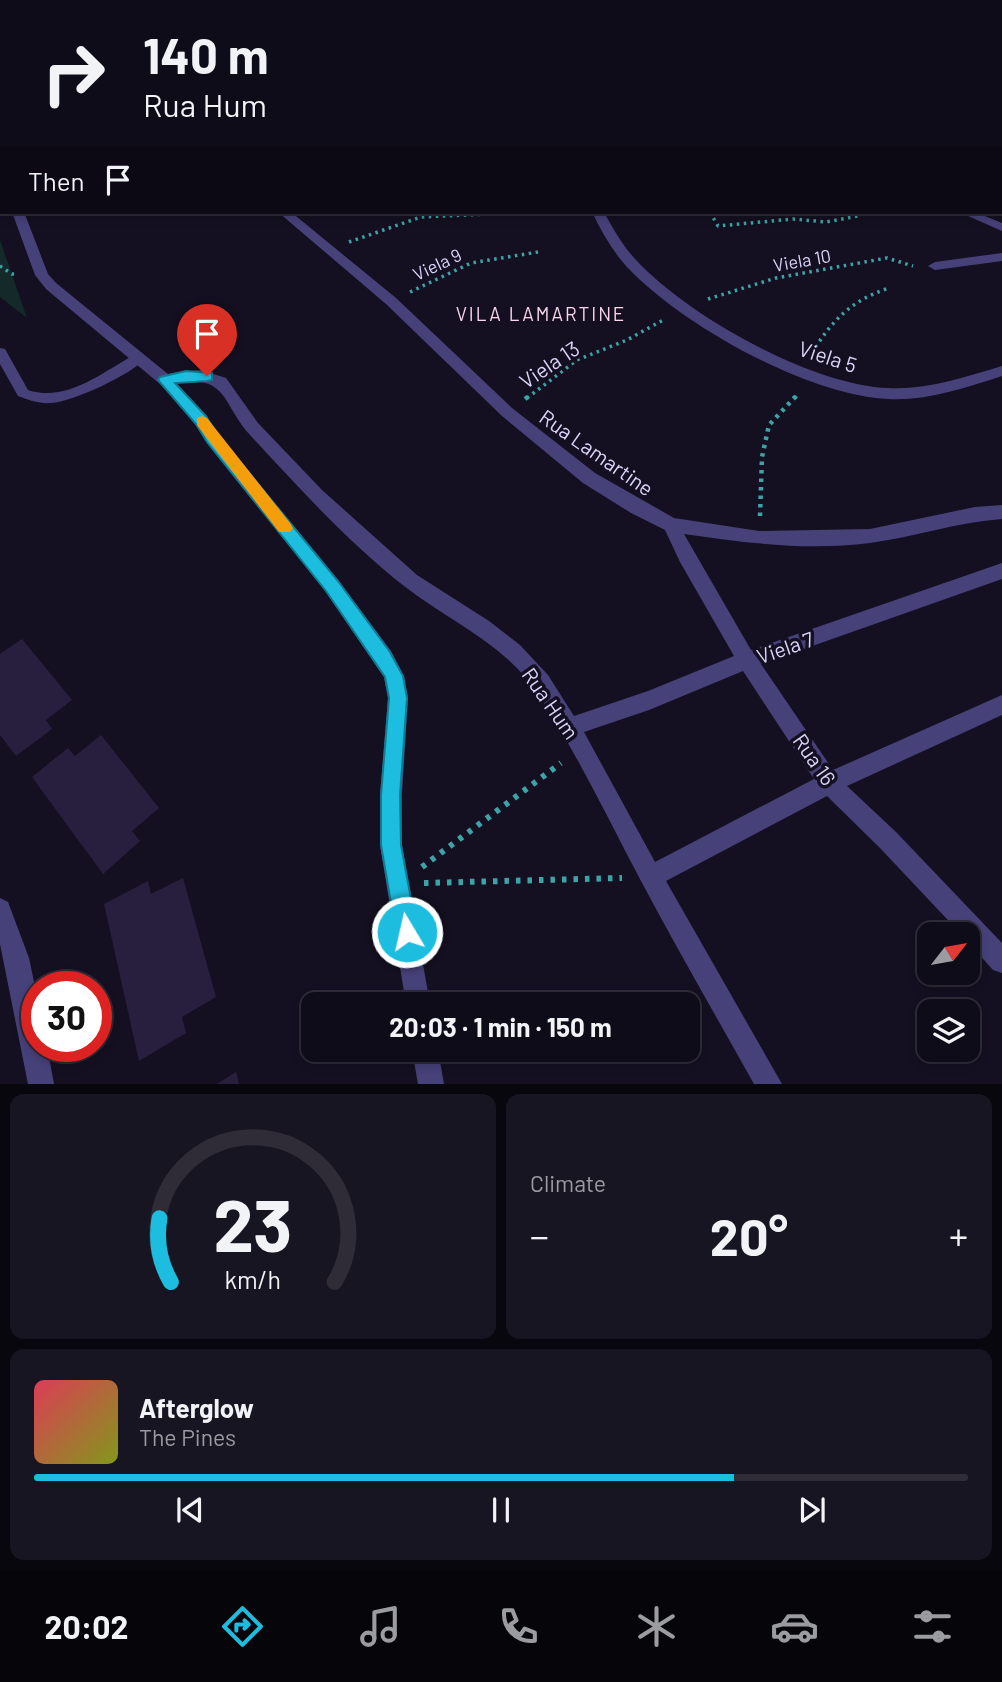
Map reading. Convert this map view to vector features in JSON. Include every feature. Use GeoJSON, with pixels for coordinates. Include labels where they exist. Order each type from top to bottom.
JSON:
{"type":"FeatureCollection","features":[{"type":"Feature","properties":{"kind":"street"},"geometry":{"type":"LineString","coordinates":[[19,214],[42,275],[51,286],[165,380],[201,420],[212,438],[332,586],[384,657],[394,676],[398,698],[391,795],[391,845],[416,992]]}},
{"type":"Feature","properties":{"kind":"street","name":"Rua Lamartine"},"geometry":{"type":"LineString","coordinates":[[286,214],[390,301],[507,412],[589,478],[637,508],[671,525],[759,538],[870,536],[975,514],[1002,512]]}},
{"type":"Feature","properties":{"kind":"street","name":"Viela 5"},"geometry":{"type":"LineString","coordinates":[[599,214],[632,265],[659,288],[686,308],[761,354],[801,372],[872,393],[921,391],[963,383],[1002,371]]}},
{"type":"Feature","properties":{"kind":"street"},"geometry":{"type":"LineString","coordinates":[[970,214],[1002,227]]}},
{"type":"Feature","properties":{"kind":"street"},"geometry":{"type":"LineString","coordinates":[[930,268],[1002,257]]}},
{"type":"Feature","properties":{"kind":"street","name":"Rua Hum"},"geometry":{"type":"LineString","coordinates":[[165,380],[197,376],[216,378],[222,382],[252,427],[316,495],[411,581],[482,627],[513,651],[541,682],[570,727],[651,877],[769,1083]]}},
{"type":"Feature","properties":{"kind":"street","name":"Rua 16"},"geometry":{"type":"LineString","coordinates":[[671,525],[686,557],[747,660],[829,783],[888,840],[1002,961]]}},
{"type":"Feature","properties":{"kind":"street","name":"Viela 7"},"geometry":{"type":"LineString","coordinates":[[570,727],[649,700],[747,660],[1002,571]]}},
{"type":"Feature","properties":{"kind":"street"},"geometry":{"type":"LineString","coordinates":[[651,877],[829,783],[1002,705]]}},
{"type":"Feature","properties":{"kind":"street"},"geometry":{"type":"LineString","coordinates":[[0,910],[18,958],[41,1083]]}},
{"type":"Feature","properties":{"kind":"street"},"geometry":{"type":"LineString","coordinates":[[427,1062],[430,1083]]}},
{"type":"Feature","properties":{"kind":"lane"},"geometry":{"type":"LineString","coordinates":[[0,352],[23,393],[40,399],[68,394],[138,358]]}},
{"type":"Feature","properties":{"kind":"path"},"geometry":{"type":"LineString","coordinates":[[330,249],[388,226],[421,217],[490,214]]}},
{"type":"Feature","properties":{"kind":"path"},"geometry":{"type":"LineString","coordinates":[[711,214],[718,226],[793,219],[826,222],[858,216]]}},
{"type":"Feature","properties":{"kind":"path","name":"Viela 9"},"geometry":{"type":"LineString","coordinates":[[390,301],[471,263],[538,252]]}},
{"type":"Feature","properties":{"kind":"path","name":"Viela 10"},"geometry":{"type":"LineString","coordinates":[[686,308],[766,281],[887,258],[930,268]]}},
{"type":"Feature","properties":{"kind":"path"},"geometry":{"type":"LineString","coordinates":[[759,538],[762,457],[769,425],[797,397],[801,372],[827,328],[844,308],[864,295],[889,288]]}},
{"type":"Feature","properties":{"kind":"path","name":"Viela 13"},"geometry":{"type":"LineString","coordinates":[[507,412],[577,360],[627,340],[686,308]]}},
{"type":"Feature","properties":{"kind":"path"},"geometry":{"type":"LineString","coordinates":[[399,884],[556,765],[586,756]]}},
{"type":"Feature","properties":{"kind":"path"},"geometry":{"type":"LineString","coordinates":[[399,884],[651,877]]}},
{"type":"Feature","properties":{"kind":"green space"},"geometry":{"type":"Polygon","coordinates":[[[0,240],[27,318],[0,297],[0,240]]]}},
{"type":"Feature","properties":{"kind":"building"},"geometry":{"type":"Polygon","coordinates":[[[22,639],[72,700],[46,720],[52,729],[16,756],[0,735],[0,654],[22,639]]]}},
{"type":"Feature","properties":{"kind":"building"},"geometry":{"type":"Polygon","coordinates":[[[101,735],[159,808],[132,831],[140,841],[103,874],[32,777],[68,748],[75,756],[101,735]]]}},
{"type":"Feature","properties":{"kind":"building"},"geometry":{"type":"Polygon","coordinates":[[[183,878],[216,997],[182,1017],[186,1033],[139,1061],[104,904],[148,881],[151,894],[183,878]]]}},
{"type":"Feature","properties":{"kind":"building"},"geometry":{"type":"Polygon","coordinates":[[[236,1072],[239,1084],[217,1084],[236,1072]]]}},
{"type":"Feature","properties":{"kind":"slow traffic"},"geometry":{"type":"LineString","coordinates":[[202,422],[285,528]]}},
{"type":"Feature","properties":{"kind":"district","name":"VILA LAMARTINE"},"geometry":{"type":"Point","coordinates":[541,313]}},
{"type":"Feature","properties":{"kind":"route"},"geometry":{"type":"LineString","coordinates":[[207,376],[165,380],[201,420],[212,438],[332,586],[384,657],[394,676],[398,698],[391,795],[391,845],[407,932]]}}]}
